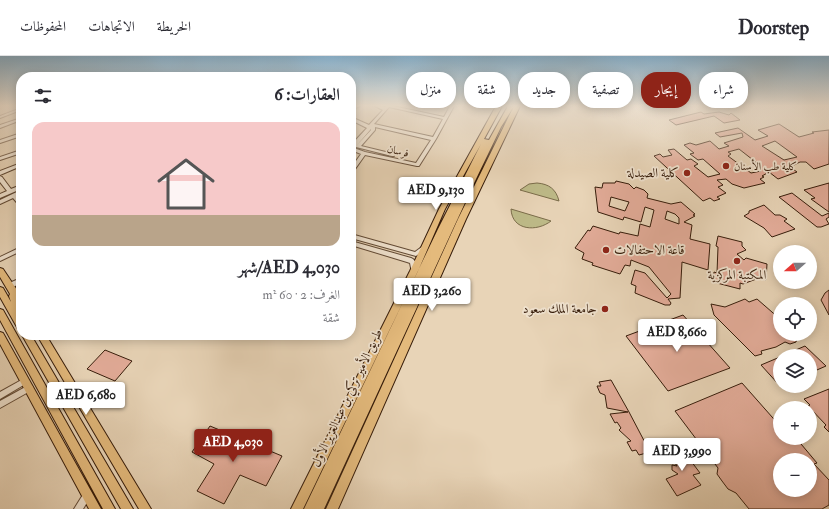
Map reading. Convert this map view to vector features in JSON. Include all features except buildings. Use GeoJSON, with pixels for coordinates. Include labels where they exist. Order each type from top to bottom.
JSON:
{"type":"FeatureCollection","features":[{"type":"Feature","properties":{"kind":"main road"},"geometry":{"type":"LineString","coordinates":[[298,508],[449,196],[487,127]]}},
{"type":"Feature","properties":{"kind":"main road","name":"طريق الأمير تركي بن عبدالعزيز الأول"},"geometry":{"type":"LineString","coordinates":[[310,509],[465,180],[493,127]]}},
{"type":"Feature","properties":{"kind":"main road","name":"طريق الأمير تركي بن عبدالعزيز الأول"},"geometry":{"type":"LineString","coordinates":[[318,509],[498,127]]}},
{"type":"Feature","properties":{"kind":"main road"},"geometry":{"type":"LineString","coordinates":[[332,509],[490,160],[506,127]]}},
{"type":"Feature","properties":{"kind":"main road"},"geometry":{"type":"LineString","coordinates":[[474,179],[490,160]]}},
{"type":"Feature","properties":{"kind":"main road"},"geometry":{"type":"LineString","coordinates":[[442,229],[449,196]]}},
{"type":"Feature","properties":{"kind":"main road"},"geometry":{"type":"LineString","coordinates":[[0,271],[16,296]]}},
{"type":"Feature","properties":{"kind":"main road"},"geometry":{"type":"LineString","coordinates":[[9,286],[16,304]]}},
{"type":"Feature","properties":{"kind":"main road"},"geometry":{"type":"LineString","coordinates":[[0,290],[16,317]]}},
{"type":"Feature","properties":{"kind":"main road"},"geometry":{"type":"LineString","coordinates":[[0,312],[109,509]]}},
{"type":"Feature","properties":{"kind":"main road"},"geometry":{"type":"LineString","coordinates":[[0,336],[95,509]]}},
{"type":"Feature","properties":{"kind":"main road"},"geometry":{"type":"LineString","coordinates":[[30,340],[128,509]]}},
{"type":"Feature","properties":{"kind":"main road"},"geometry":{"type":"LineString","coordinates":[[45,340],[145,509]]}},
{"type":"Feature","properties":{"kind":"street"},"geometry":{"type":"LineString","coordinates":[[356,144],[373,130],[371,127]]}},
{"type":"Feature","properties":{"kind":"street"},"geometry":{"type":"LineString","coordinates":[[376,127],[434,139]]}},
{"type":"Feature","properties":{"kind":"street"},"geometry":{"type":"LineString","coordinates":[[419,161],[440,127]]}},
{"type":"Feature","properties":{"kind":"street"},"geometry":{"type":"LineString","coordinates":[[0,142],[16,136]]}},
{"type":"Feature","properties":{"kind":"street","name":"فرسان"},"geometry":{"type":"LineString","coordinates":[[356,146],[419,161]]}},
{"type":"Feature","properties":{"kind":"street","name":"فرسان"},"geometry":{"type":"LineString","coordinates":[[356,147],[364,153],[417,164],[419,161]]}},
{"type":"Feature","properties":{"kind":"street"},"geometry":{"type":"LineString","coordinates":[[0,159],[16,153]]}},
{"type":"Feature","properties":{"kind":"street"},"geometry":{"type":"LineString","coordinates":[[356,164],[364,153]]}},
{"type":"Feature","properties":{"kind":"street"},"geometry":{"type":"LineString","coordinates":[[0,173],[16,166]]}},
{"type":"Feature","properties":{"kind":"street"},"geometry":{"type":"LineString","coordinates":[[0,178],[16,198]]}},
{"type":"Feature","properties":{"kind":"street"},"geometry":{"type":"LineString","coordinates":[[0,202],[16,191]]}},
{"type":"Feature","properties":{"kind":"street"},"geometry":{"type":"LineString","coordinates":[[0,196],[16,193]]}},
{"type":"Feature","properties":{"kind":"street"},"geometry":{"type":"LineString","coordinates":[[356,237],[416,254],[426,246]]}},
{"type":"Feature","properties":{"kind":"street"},"geometry":{"type":"LineString","coordinates":[[356,245],[413,262],[414,271]]}},
{"type":"Feature","properties":{"kind":"street"},"geometry":{"type":"LineString","coordinates":[[397,257],[404,256],[406,253],[399,250]]}},
{"type":"Feature","properties":{"kind":"street"},"geometry":{"type":"LineString","coordinates":[[0,259],[16,251]]}},
{"type":"Feature","properties":{"kind":"street"},"geometry":{"type":"LineString","coordinates":[[9,286],[16,282]]}},
{"type":"Feature","properties":{"kind":"street"},"geometry":{"type":"LineString","coordinates":[[0,405],[5,396],[27,384]]}},
{"type":"Feature","properties":{"kind":"street"},"geometry":{"type":"LineString","coordinates":[[78,509],[87,496]]}},
{"type":"Feature","properties":{"kind":"shaded area"},"geometry":{"type":"Polygon","coordinates":[[[537,183],[548,186],[554,190],[559,201],[520,190],[529,184],[537,183]]]}},
{"type":"Feature","properties":{"kind":"shaded area"},"geometry":{"type":"Polygon","coordinates":[[[511,209],[551,221],[539,227],[526,227],[516,222],[512,216],[511,209]]]}},
{"type":"Feature","properties":{"kind":"place","name":"كلية طب الأسنان"},"geometry":{"type":"Point","coordinates":[726,166]}},
{"type":"Feature","properties":{"kind":"place","name":"كلية الصيدلة"},"geometry":{"type":"Point","coordinates":[687,173]}},
{"type":"Feature","properties":{"kind":"place","name":"قاعة الاحتفالات"},"geometry":{"type":"Point","coordinates":[606,250]}},
{"type":"Feature","properties":{"kind":"place","name":"المكتبة المركزية"},"geometry":{"type":"Point","coordinates":[737,261]}},
{"type":"Feature","properties":{"kind":"place","name":"جامعة الملك سعود"},"geometry":{"type":"Point","coordinates":[605,309]}}]}
